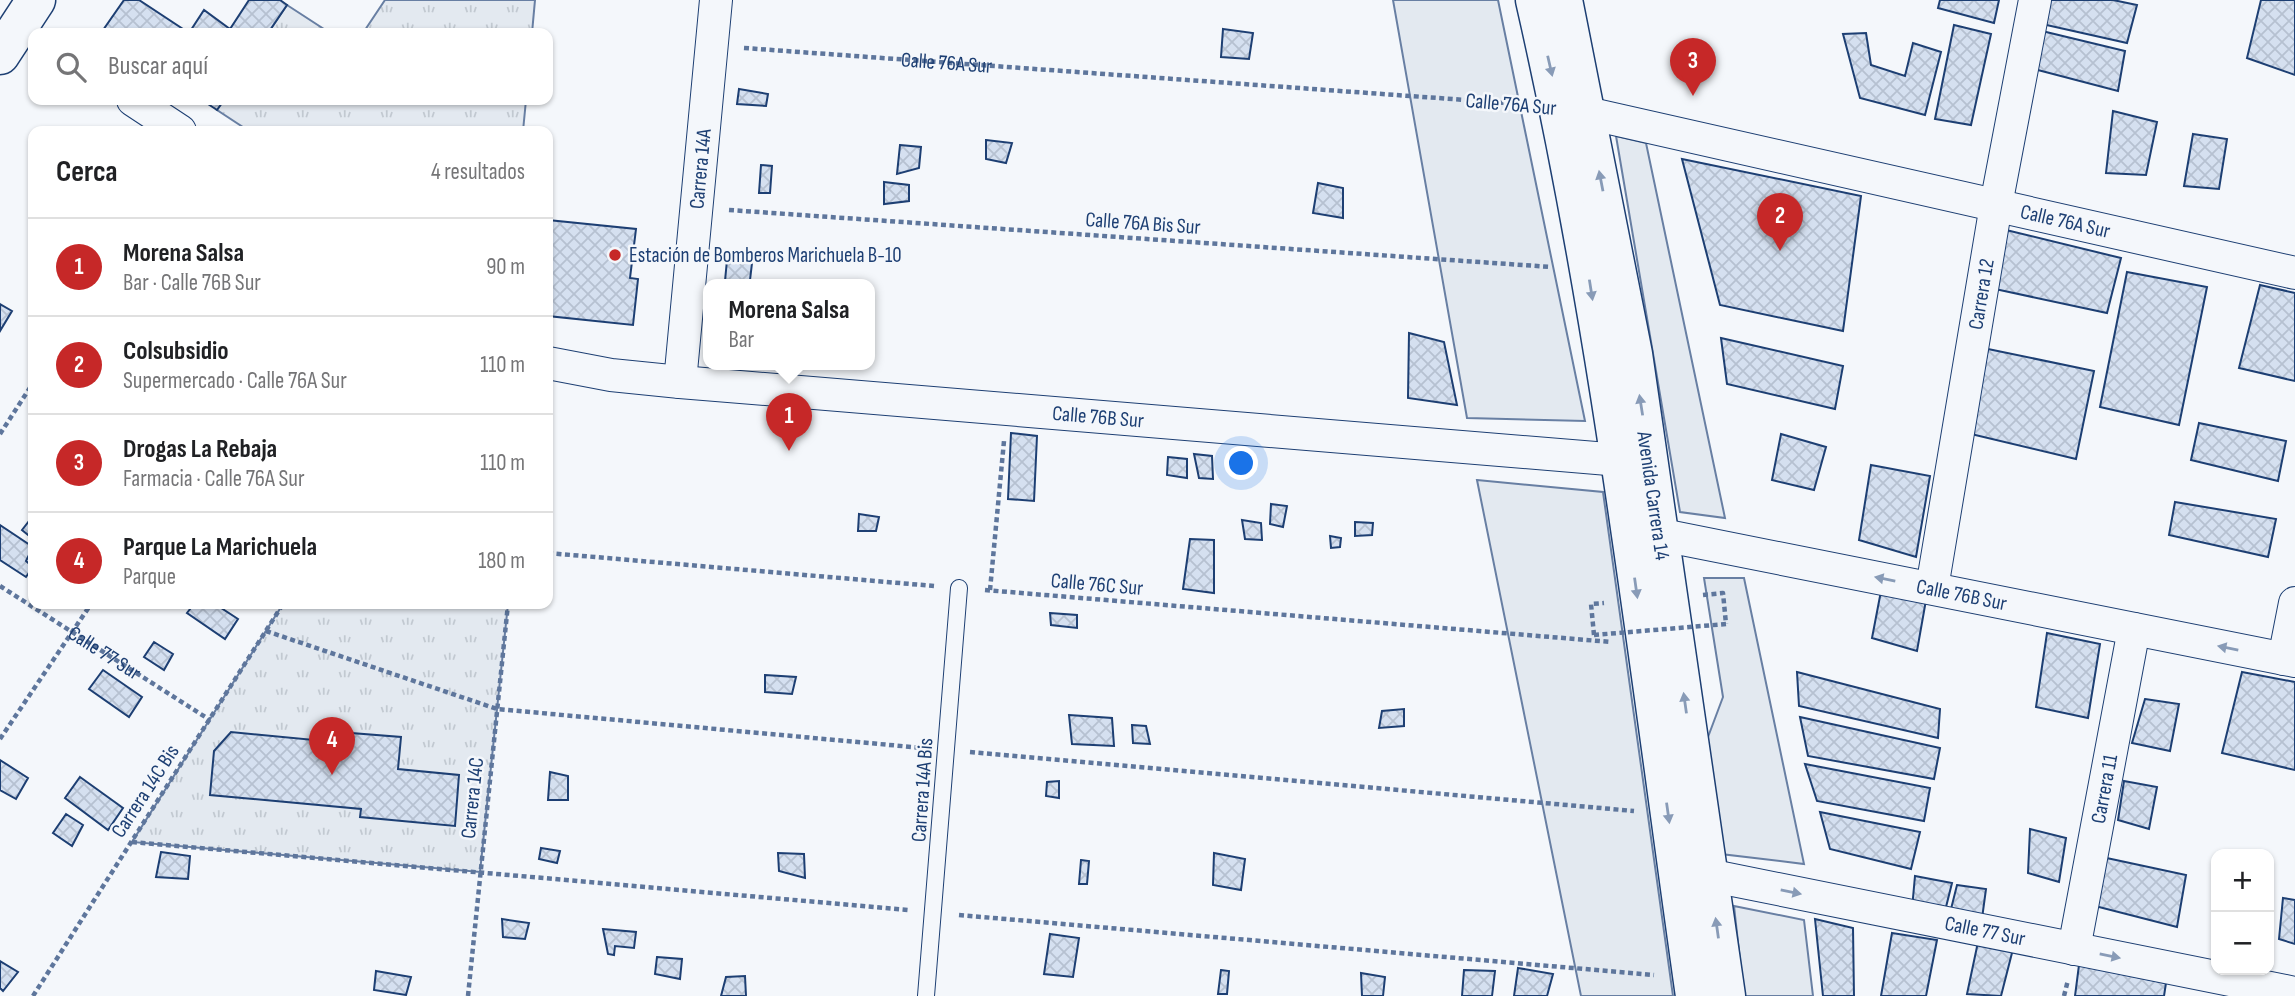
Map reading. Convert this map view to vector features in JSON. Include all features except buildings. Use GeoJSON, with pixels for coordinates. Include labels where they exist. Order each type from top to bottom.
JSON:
{"type":"FeatureCollection","features":[{"type":"Feature","properties":{"kind":"main road","name":"Avenida Carrera 14"},"geometry":{"type":"LineString","coordinates":[[1535,0],[1574,110],[1634,461],[1693,872],[1695,996]]}},
{"type":"Feature","properties":{"kind":"main road","name":"Avenida Carrera 14"},"geometry":{"type":"LineString","coordinates":[[1563,0],[1588,270],[1634,461]]}},
{"type":"Feature","properties":{"kind":"main road","name":"Avenida Carrera 14"},"geometry":{"type":"LineString","coordinates":[[1644,531],[1644,645],[1693,872],[1726,996]]}},
{"type":"Feature","properties":{"kind":"street","name":"Carrera 14A"},"geometry":{"type":"LineString","coordinates":[[680,382],[716,0]]}},
{"type":"Feature","properties":{"kind":"street","name":"Carrera 12"},"geometry":{"type":"LineString","coordinates":[[1932,588],[1996,205],[2035,0]]}},
{"type":"Feature","properties":{"kind":"street"},"geometry":{"type":"LineString","coordinates":[[140,105],[172,126]]}},
{"type":"Feature","properties":{"kind":"street","name":"Calle 76A Sur"},"geometry":{"type":"LineString","coordinates":[[1574,110],[2295,273]]}},
{"type":"Feature","properties":{"kind":"street","name":"Calle 76B Sur"},"geometry":{"type":"LineString","coordinates":[[553,364],[611,375],[680,382],[1634,461]]}},
{"type":"Feature","properties":{"kind":"street","name":"Calle 76B Sur"},"geometry":{"type":"LineString","coordinates":[[1644,531],[2290,660]]}},
{"type":"Feature","properties":{"kind":"street"},"geometry":{"type":"LineString","coordinates":[[2290,660],[2295,603]]}},
{"type":"Feature","properties":{"kind":"street","name":"Carrera 11"},"geometry":{"type":"LineString","coordinates":[[2074,949],[2134,629]]}},
{"type":"Feature","properties":{"kind":"street","name":"Calle 77 Sur"},"geometry":{"type":"LineString","coordinates":[[1693,872],[2295,993]]}},
{"type":"Feature","properties":{"kind":"lane","name":"Carrera 14A Bis"},"geometry":{"type":"LineString","coordinates":[[926,996],[959,588]]}},
{"type":"Feature","properties":{"kind":"path","name":"Calle 76A Sur"},"geometry":{"type":"LineString","coordinates":[[712,46],[1574,110]]}},
{"type":"Feature","properties":{"kind":"path","name":"Calle 76A Bis Sur"},"geometry":{"type":"LineString","coordinates":[[696,208],[1588,270]]}},
{"type":"Feature","properties":{"kind":"path"},"geometry":{"type":"LineString","coordinates":[[0,434],[28,391]]}},
{"type":"Feature","properties":{"kind":"path"},"geometry":{"type":"LineString","coordinates":[[990,590],[1007,410]]}},
{"type":"Feature","properties":{"kind":"path","name":"Calle 76C Sur"},"geometry":{"type":"LineString","coordinates":[[553,553],[1644,645]]}},
{"type":"Feature","properties":{"kind":"path","name":"Calle 77 Sur"},"geometry":{"type":"LineString","coordinates":[[0,586],[28,604]]}},
{"type":"Feature","properties":{"kind":"path"},"geometry":{"type":"LineString","coordinates":[[1591,604],[1594,635],[1726,624],[1723,593]]}},
{"type":"Feature","properties":{"kind":"path","name":"Calle 77 Sur"},"geometry":{"type":"LineString","coordinates":[[36,609],[210,720]]}},
{"type":"Feature","properties":{"kind":"path"},"geometry":{"type":"LineString","coordinates":[[0,739],[89,609]]}},
{"type":"Feature","properties":{"kind":"path","name":"Carrera 14C Bis"},"geometry":{"type":"LineString","coordinates":[[33,996],[280,609]]}},
{"type":"Feature","properties":{"kind":"path","name":"Carrera 14C"},"geometry":{"type":"LineString","coordinates":[[468,996],[507,609]]}},
{"type":"Feature","properties":{"kind":"green space"},"geometry":{"type":"Polygon","coordinates":[[[385,0],[535,0],[532,28],[366,28],[385,0]]]}},
{"type":"Feature","properties":{"kind":"green space"},"geometry":{"type":"Polygon","coordinates":[[[1393,0],[1498,0],[1585,421],[1467,418],[1393,0]]]}},
{"type":"Feature","properties":{"kind":"green space"},"geometry":{"type":"Polygon","coordinates":[[[287,5],[322,28],[271,28],[287,5]]]}},
{"type":"Feature","properties":{"kind":"green space"},"geometry":{"type":"Polygon","coordinates":[[[220,105],[526,105],[523,126],[241,126],[217,110],[220,105]]]}},
{"type":"Feature","properties":{"kind":"green space"},"geometry":{"type":"Polygon","coordinates":[[[1616,136],[1646,143],[1725,518],[1680,512],[1616,136]]]}},
{"type":"Feature","properties":{"kind":"green space"},"geometry":{"type":"Polygon","coordinates":[[[1477,480],[1603,492],[1673,996],[1581,996],[1477,480]]]}},
{"type":"Feature","properties":{"kind":"green space"},"geometry":{"type":"Polygon","coordinates":[[[1704,578],[1744,578],[1804,864],[1721,854],[1705,745],[1723,697],[1704,578]]]}},
{"type":"Feature","properties":{"kind":"green space"},"geometry":{"type":"Polygon","coordinates":[[[280,609],[507,609],[480,872],[132,842],[280,609]]]}},
{"type":"Feature","properties":{"kind":"green space"},"geometry":{"type":"Polygon","coordinates":[[[1734,906],[1804,920],[1813,996],[1744,996],[1734,906]]]}},
{"type":"Feature","properties":{"kind":"place","name":"Drogas La Rebaja"},"geometry":{"type":"Point","coordinates":[1693,96]}},
{"type":"Feature","properties":{"kind":"place","name":"Colsubsidio"},"geometry":{"type":"Point","coordinates":[1780,251]}},
{"type":"Feature","properties":{"kind":"place","name":"Estación de Bomberos Marichuela B-10"},"geometry":{"type":"Point","coordinates":[615,255]}},
{"type":"Feature","properties":{"kind":"place","name":"Morena Salsa"},"geometry":{"type":"Point","coordinates":[789,451]}},
{"type":"Feature","properties":{"kind":"place","name":"Parque La Marichuela"},"geometry":{"type":"Point","coordinates":[332,775]}}]}
